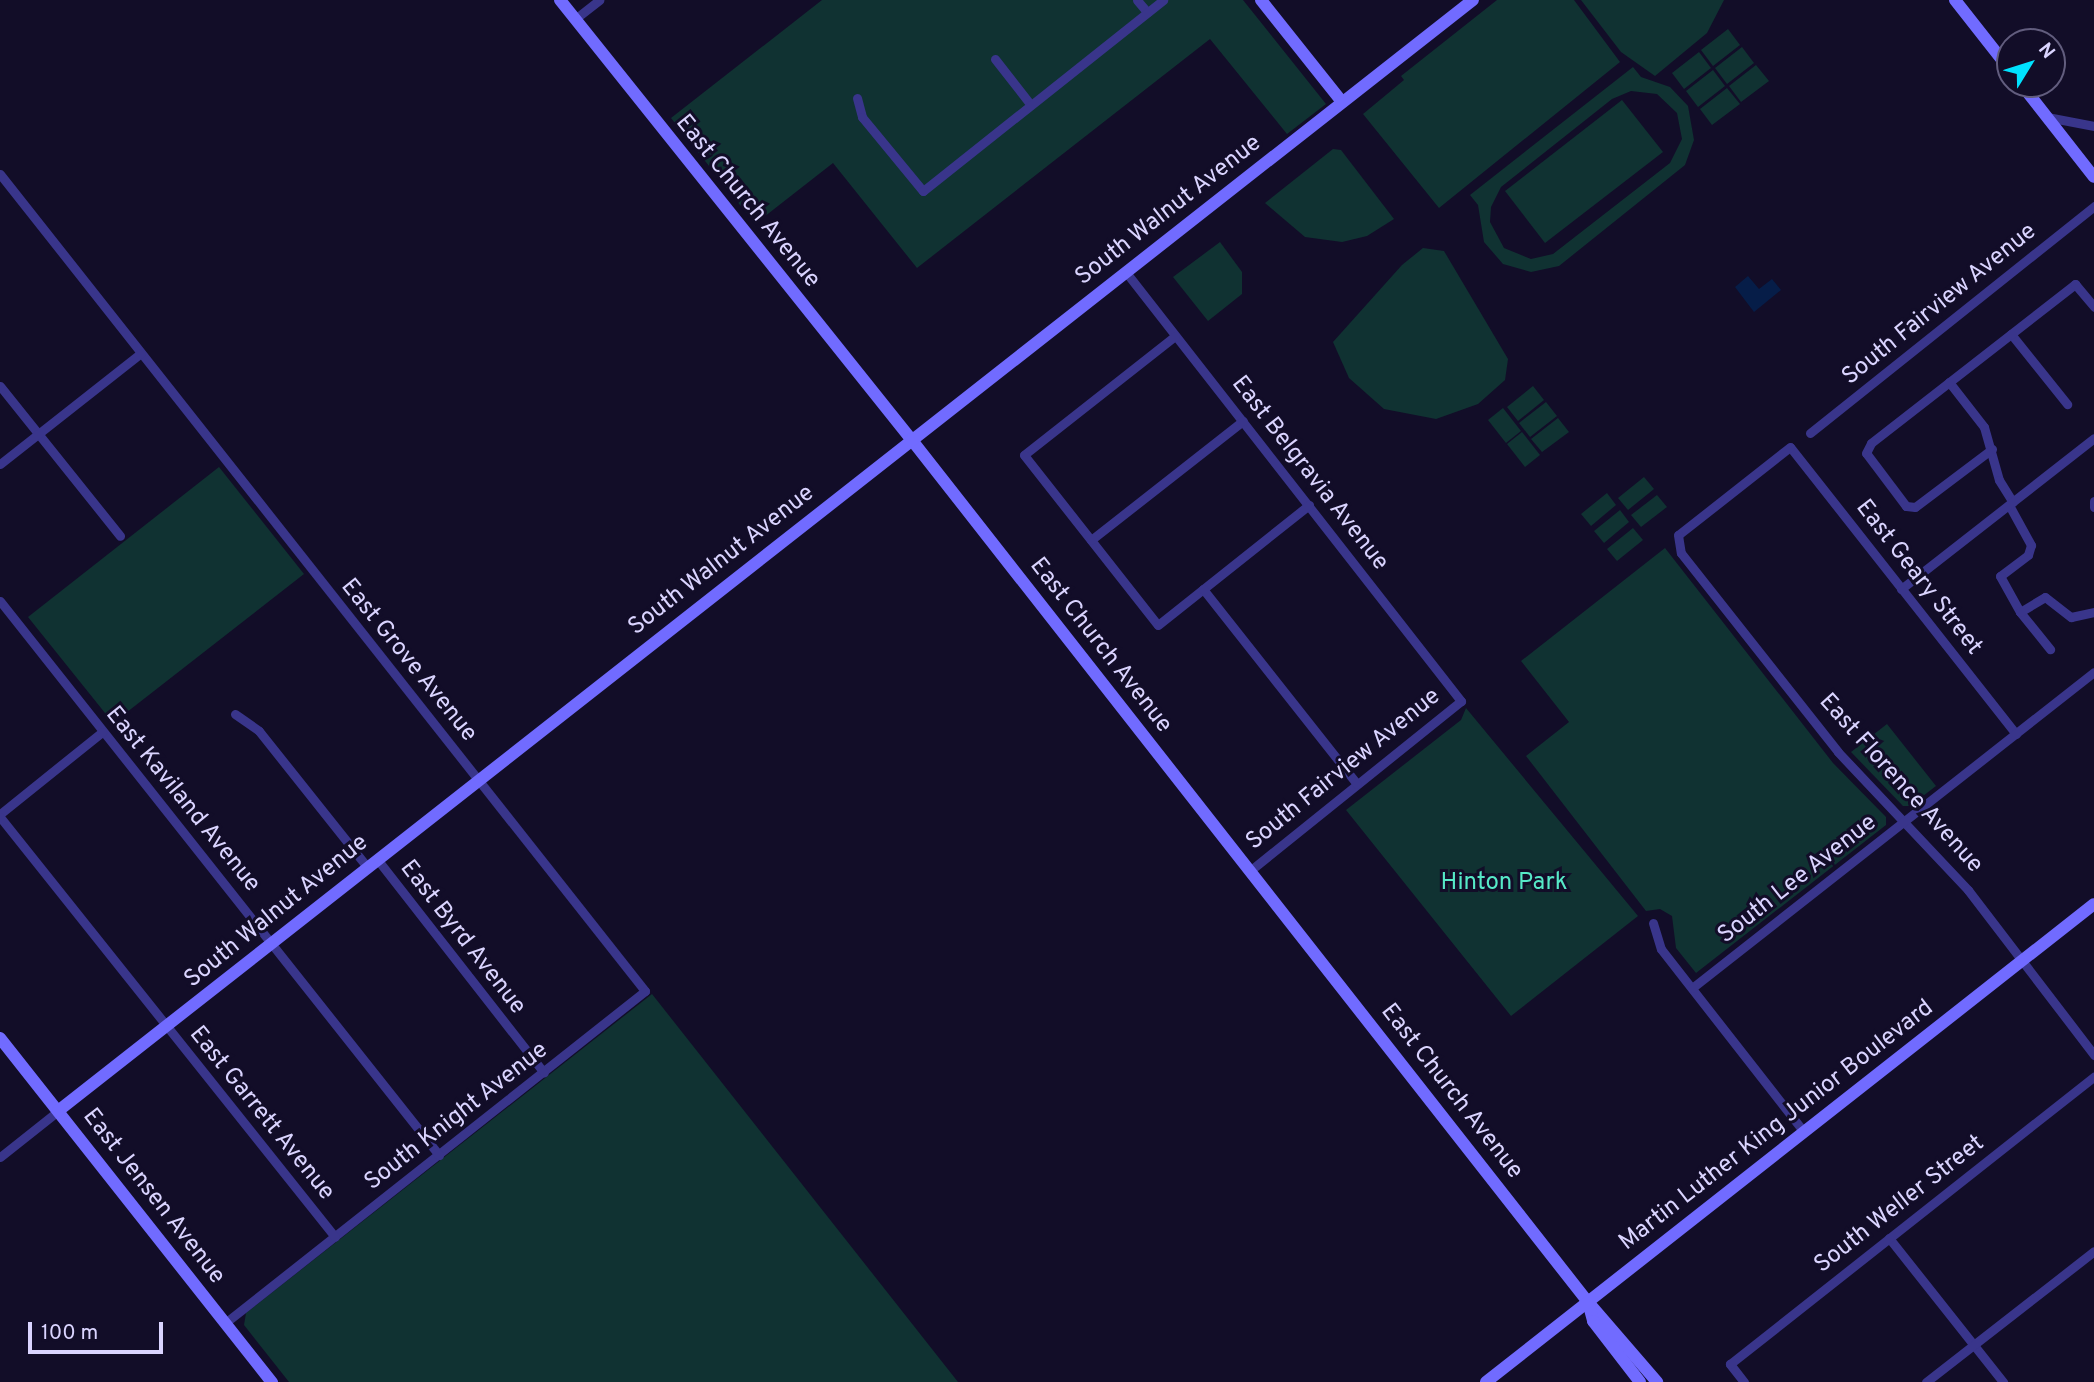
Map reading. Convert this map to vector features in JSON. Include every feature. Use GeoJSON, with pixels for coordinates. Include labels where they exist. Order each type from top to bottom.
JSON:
{"type":"FeatureCollection","features":[{"type":"Feature","properties":{"kind":"street","name":"East Church Avenue"},"geometry":{"type":"LineString","coordinates":[[560,0],[911,439],[1588,1302],[1657,1382]]}},
{"type":"Feature","properties":{"kind":"street"},"geometry":{"type":"LineString","coordinates":[[575,19],[599,0]]}},
{"type":"Feature","properties":{"kind":"street"},"geometry":{"type":"LineString","coordinates":[[1137,0],[1147,12]]}},
{"type":"Feature","properties":{"kind":"street"},"geometry":{"type":"LineString","coordinates":[[857,98],[862,117],[923,191],[1163,0]]}},
{"type":"Feature","properties":{"kind":"street"},"geometry":{"type":"LineString","coordinates":[[1261,0],[1342,102]]}},
{"type":"Feature","properties":{"kind":"street","name":"South Walnut Avenue"},"geometry":{"type":"LineString","coordinates":[[0,1157],[1473,0]]}},
{"type":"Feature","properties":{"kind":"street"},"geometry":{"type":"LineString","coordinates":[[1955,0],[1996,52]]}},
{"type":"Feature","properties":{"kind":"street"},"geometry":{"type":"LineString","coordinates":[[995,59],[1031,105]]}},
{"type":"Feature","properties":{"kind":"street"},"geometry":{"type":"LineString","coordinates":[[2032,98],[2094,177]]}},
{"type":"Feature","properties":{"kind":"street"},"geometry":{"type":"LineString","coordinates":[[2047,117],[2094,126]]}},
{"type":"Feature","properties":{"kind":"street","name":"East Grove Avenue"},"geometry":{"type":"LineString","coordinates":[[0,174],[645,991]]}},
{"type":"Feature","properties":{"kind":"street","name":"South Fairview Avenue"},"geometry":{"type":"LineString","coordinates":[[1810,433],[2094,206]]}},
{"type":"Feature","properties":{"kind":"street","name":"East Belgravia Avenue"},"geometry":{"type":"LineString","coordinates":[[1125,271],[1461,701]]}},
{"type":"Feature","properties":{"kind":"street"},"geometry":{"type":"LineString","coordinates":[[1992,449],[1915,507],[1906,506],[1866,453],[1871,443],[2075,284],[2094,307]]}},
{"type":"Feature","properties":{"kind":"street"},"geometry":{"type":"LineString","coordinates":[[2011,334],[2067,404]]}},
{"type":"Feature","properties":{"kind":"street"},"geometry":{"type":"LineString","coordinates":[[1175,336],[1024,455],[1158,625],[1309,505]]}},
{"type":"Feature","properties":{"kind":"street"},"geometry":{"type":"LineString","coordinates":[[0,464],[141,353]]}},
{"type":"Feature","properties":{"kind":"street"},"geometry":{"type":"LineString","coordinates":[[1949,382],[1984,427],[1999,481],[2031,545],[2028,555],[2000,576],[2020,612],[2050,649]]}},
{"type":"Feature","properties":{"kind":"street"},"geometry":{"type":"LineString","coordinates":[[0,386],[120,536]]}},
{"type":"Feature","properties":{"kind":"street"},"geometry":{"type":"LineString","coordinates":[[1091,540],[1243,421]]}},
{"type":"Feature","properties":{"kind":"street"},"geometry":{"type":"LineString","coordinates":[[1901,589],[2094,438]]}},
{"type":"Feature","properties":{"kind":"street","name":"East Geary Street"},"geometry":{"type":"LineString","coordinates":[[1676,541],[1683,529],[1790,447],[2016,734]]}},
{"type":"Feature","properties":{"kind":"street"},"geometry":{"type":"LineString","coordinates":[[2094,501],[2094,508]]}},
{"type":"Feature","properties":{"kind":"street","name":"East Florence Avenue"},"geometry":{"type":"LineString","coordinates":[[1676,541],[1681,553],[1838,752],[1905,821],[2024,958],[2094,1055]]}},
{"type":"Feature","properties":{"kind":"street"},"geometry":{"type":"LineString","coordinates":[[1203,589],[1357,784]]}},
{"type":"Feature","properties":{"kind":"street"},"geometry":{"type":"LineString","coordinates":[[2020,612],[2045,597],[2071,617],[2094,612]]}},
{"type":"Feature","properties":{"kind":"street","name":"East Kaviland Avenue"},"geometry":{"type":"LineString","coordinates":[[0,601],[439,1155]]}},
{"type":"Feature","properties":{"kind":"street","name":"South Lee Avenue"},"geometry":{"type":"LineString","coordinates":[[1692,988],[2094,672]]}},
{"type":"Feature","properties":{"kind":"street","name":"South Fairview Avenue"},"geometry":{"type":"LineString","coordinates":[[1251,870],[1461,701]]}},
{"type":"Feature","properties":{"kind":"street","name":"East Byrd Avenue"},"geometry":{"type":"LineString","coordinates":[[235,714],[259,731],[372,863],[544,1073]]}},
{"type":"Feature","properties":{"kind":"street"},"geometry":{"type":"LineString","coordinates":[[0,816],[102,733]]}},
{"type":"Feature","properties":{"kind":"street","name":"East Garrett Avenue"},"geometry":{"type":"LineString","coordinates":[[0,816],[335,1237]]}},
{"type":"Feature","properties":{"kind":"street","name":"Martin Luther King Junior Boulevard"},"geometry":{"type":"LineString","coordinates":[[1486,1382],[2094,904]]}},
{"type":"Feature","properties":{"kind":"street"},"geometry":{"type":"LineString","coordinates":[[1653,923],[1661,948],[1803,1132]]}},
{"type":"Feature","properties":{"kind":"street","name":"South Knight Avenue"},"geometry":{"type":"LineString","coordinates":[[225,1323],[645,991]]}},
{"type":"Feature","properties":{"kind":"street","name":"East Jensen Avenue"},"geometry":{"type":"LineString","coordinates":[[0,1038],[272,1382]]}},
{"type":"Feature","properties":{"kind":"street","name":"South Weller Street"},"geometry":{"type":"LineString","coordinates":[[1744,1382],[1730,1364],[2094,1077]]}},
{"type":"Feature","properties":{"kind":"street"},"geometry":{"type":"LineString","coordinates":[[1889,1237],[2003,1382]]}},
{"type":"Feature","properties":{"kind":"street"},"geometry":{"type":"LineString","coordinates":[[1926,1382],[2094,1253]]}},
{"type":"Feature","properties":{"kind":"street","name":"East Church Avenue"},"geometry":{"type":"LineString","coordinates":[[1588,1302],[1593,1321],[1640,1382]]}},
{"type":"Feature","properties":{"kind":"green space"},"geometry":{"type":"Polygon","coordinates":[[[822,0],[1243,0],[1326,104],[1287,134],[1210,39],[917,268],[833,163],[755,224],[671,118],[822,0]]]}},
{"type":"Feature","properties":{"kind":"green space"},"geometry":{"type":"Polygon","coordinates":[[[1497,0],[1574,0],[1620,62],[1439,208],[1363,114],[1404,80],[1401,76],[1497,0]]]}},
{"type":"Feature","properties":{"kind":"green space"},"geometry":{"type":"Polygon","coordinates":[[[1581,0],[1724,0],[1707,33],[1655,76],[1621,52],[1581,0]]]}},
{"type":"Feature","properties":{"kind":"green space"},"geometry":{"type":"Polygon","coordinates":[[[1728,29],[1740,45],[1713,66],[1701,50],[1728,29]]]}},
{"type":"Feature","properties":{"kind":"green space"},"geometry":{"type":"Polygon","coordinates":[[[1742,47],[1754,63],[1727,84],[1715,68],[1742,47]]]}},
{"type":"Feature","properties":{"kind":"green space"},"geometry":{"type":"Polygon","coordinates":[[[1699,52],[1711,68],[1684,89],[1672,73],[1699,52]]]}},
{"type":"Feature","properties":{"kind":"green space"},"geometry":{"type":"Polygon","coordinates":[[[1756,65],[1769,81],[1741,102],[1729,86],[1756,65]]]}},
{"type":"Feature","properties":{"kind":"green space"},"geometry":{"type":"Polygon","coordinates":[[[1633,67],[1641,77],[1670,87],[1688,106],[1694,140],[1685,165],[1559,266],[1531,272],[1503,264],[1484,242],[1478,205],[1470,195],[1633,67]],[[1631,91],[1612,99],[1501,187],[1491,207],[1490,222],[1504,248],[1531,259],[1553,254],[1670,163],[1682,139],[1677,113],[1657,94],[1631,91]]]}},
{"type":"Feature","properties":{"kind":"green space"},"geometry":{"type":"Polygon","coordinates":[[[1713,70],[1725,86],[1698,107],[1686,91],[1713,70]]]}},
{"type":"Feature","properties":{"kind":"green space"},"geometry":{"type":"Polygon","coordinates":[[[1727,88],[1740,104],[1712,125],[1700,109],[1727,88]]]}},
{"type":"Feature","properties":{"kind":"green space"},"geometry":{"type":"Polygon","coordinates":[[[1622,100],[1663,152],[1545,243],[1505,191],[1622,100]]]}},
{"type":"Feature","properties":{"kind":"green space"},"geometry":{"type":"Polygon","coordinates":[[[1333,149],[1341,150],[1394,219],[1367,236],[1342,242],[1305,237],[1265,203],[1333,149]]]}},
{"type":"Feature","properties":{"kind":"green space"},"geometry":{"type":"Polygon","coordinates":[[[1220,242],[1242,272],[1242,294],[1208,321],[1173,277],[1220,242]]]}},
{"type":"Feature","properties":{"kind":"green space"},"geometry":{"type":"Polygon","coordinates":[[[1423,248],[1444,251],[1508,359],[1505,380],[1478,404],[1436,419],[1384,409],[1349,378],[1333,342],[1402,265],[1423,248]]]}},
{"type":"Feature","properties":{"kind":"green space"},"geometry":{"type":"Polygon","coordinates":[[[1533,386],[1544,400],[1518,421],[1507,407],[1533,386]]]}},
{"type":"Feature","properties":{"kind":"green space"},"geometry":{"type":"Polygon","coordinates":[[[1546,402],[1557,416],[1530,437],[1519,423],[1546,402]]]}},
{"type":"Feature","properties":{"kind":"green space"},"geometry":{"type":"Polygon","coordinates":[[[1503,408],[1521,431],[1506,443],[1488,420],[1503,408]]]}},
{"type":"Feature","properties":{"kind":"green space"},"geometry":{"type":"Polygon","coordinates":[[[1558,418],[1569,432],[1542,452],[1531,439],[1558,418]]]}},
{"type":"Feature","properties":{"kind":"green space"},"geometry":{"type":"Polygon","coordinates":[[[1522,432],[1540,455],[1525,467],[1507,444],[1522,432]]]}},
{"type":"Feature","properties":{"kind":"green space"},"geometry":{"type":"Polygon","coordinates":[[[219,467],[304,574],[113,723],[28,617],[219,467]]]}},
{"type":"Feature","properties":{"kind":"green space"},"geometry":{"type":"Polygon","coordinates":[[[1644,477],[1654,489],[1628,510],[1618,498],[1644,477]]]}},
{"type":"Feature","properties":{"kind":"green space"},"geometry":{"type":"Polygon","coordinates":[[[1607,493],[1616,505],[1591,526],[1581,514],[1607,493]]]}},
{"type":"Feature","properties":{"kind":"green space"},"geometry":{"type":"Polygon","coordinates":[[[1657,495],[1667,507],[1641,527],[1631,515],[1657,495]]]}},
{"type":"Feature","properties":{"kind":"green space"},"geometry":{"type":"Polygon","coordinates":[[[1620,510],[1629,522],[1604,543],[1594,531],[1620,510]]]}},
{"type":"Feature","properties":{"kind":"green space"},"geometry":{"type":"Polygon","coordinates":[[[1633,528],[1643,540],[1617,561],[1607,549],[1633,528]]]}},
{"type":"Feature","properties":{"kind":"green space"},"geometry":{"type":"Polygon","coordinates":[[[1665,548],[1833,763],[1886,817],[1886,825],[1696,973],[1676,948],[1672,916],[1660,909],[1646,911],[1526,756],[1569,722],[1521,661],[1665,548]]]}},
{"type":"Feature","properties":{"kind":"green space","name":"Hinton Park"},"geometry":{"type":"Polygon","coordinates":[[[1466,708],[1638,916],[1511,1016],[1346,810],[1461,720],[1466,708]]]}},
{"type":"Feature","properties":{"kind":"green space"},"geometry":{"type":"Polygon","coordinates":[[[1887,724],[1936,786],[1910,806],[1903,806],[1851,752],[1887,724]]]}},
{"type":"Feature","properties":{"kind":"green space"},"geometry":{"type":"Polygon","coordinates":[[[652,994],[958,1382],[289,1382],[244,1325],[246,1313],[652,994]]]}},
{"type":"Feature","properties":{"kind":"water"},"geometry":{"type":"Polygon","coordinates":[[[1748,276],[1759,289],[1772,279],[1781,290],[1754,312],[1735,287],[1748,276]]]}}]}
